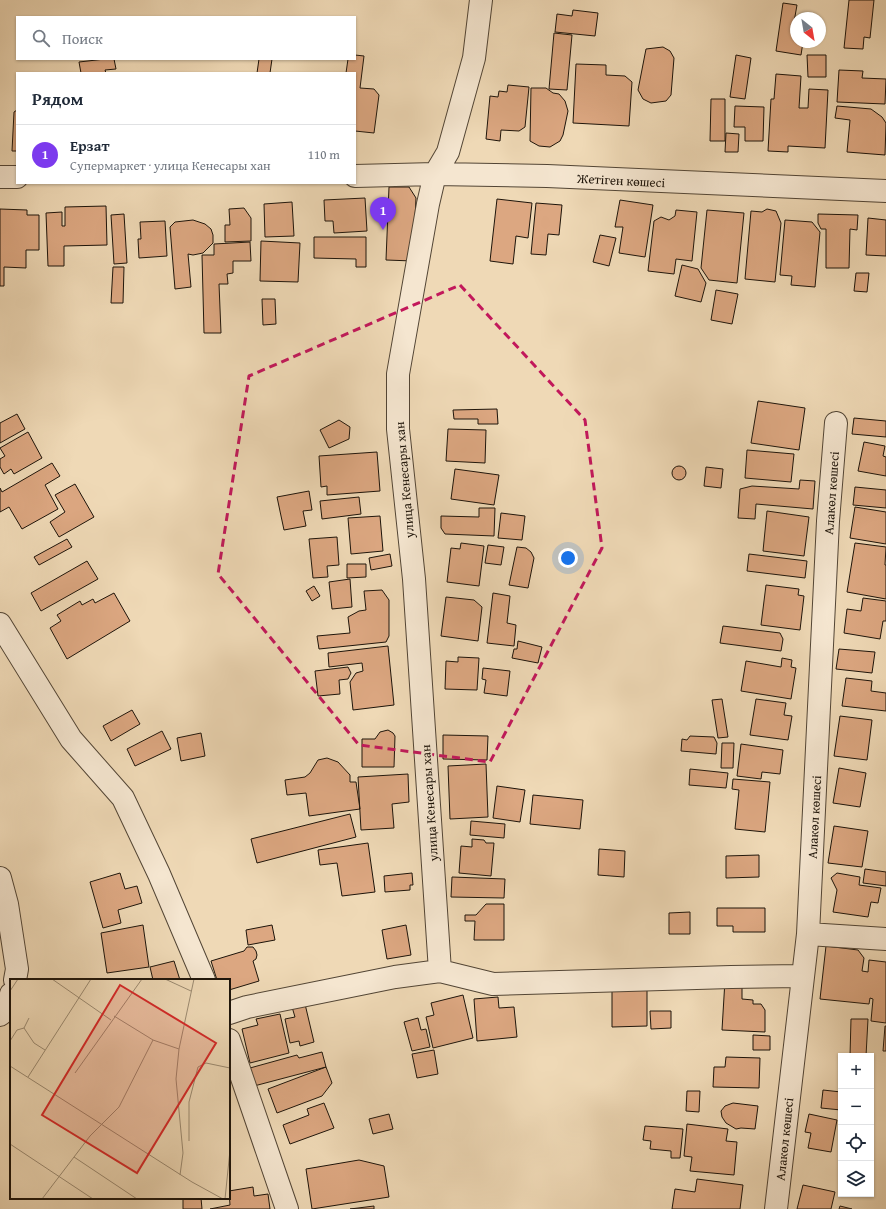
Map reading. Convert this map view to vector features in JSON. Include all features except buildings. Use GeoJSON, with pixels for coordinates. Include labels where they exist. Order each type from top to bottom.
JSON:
{"type":"FeatureCollection","features":[{"type":"Feature","properties":{"kind":"street","name":"улица Кенесары хан"},"geometry":{"type":"LineString","coordinates":[[440,971],[414,579],[398,429],[398,374],[435,174],[448,152],[472,65],[481,0]]}},
{"type":"Feature","properties":{"kind":"street","name":"Жетіген көшесі"},"geometry":{"type":"LineString","coordinates":[[356,176],[435,174],[547,176],[886,191]]}},
{"type":"Feature","properties":{"kind":"street"},"geometry":{"type":"LineString","coordinates":[[0,177],[16,177]]}},
{"type":"Feature","properties":{"kind":"street","name":"Алакөл көшесі"},"geometry":{"type":"LineString","coordinates":[[776,1209],[808,934],[828,521],[836,423]]}},
{"type":"Feature","properties":{"kind":"street"},"geometry":{"type":"LineString","coordinates":[[0,624],[71,739],[123,798],[159,874],[204,979]]}},
{"type":"Feature","properties":{"kind":"street"},"geometry":{"type":"LineString","coordinates":[[0,878],[7,904],[18,969],[15,979]]}},
{"type":"Feature","properties":{"kind":"street"},"geometry":{"type":"LineString","coordinates":[[808,934],[858,936],[886,940]]}},
{"type":"Feature","properties":{"kind":"street"},"geometry":{"type":"LineString","coordinates":[[230,1013],[247,1007],[395,977],[440,971],[493,984],[802,976]]}},
{"type":"Feature","properties":{"kind":"street"},"geometry":{"type":"LineString","coordinates":[[0,1015],[7,1009],[10,998]]}},
{"type":"Feature","properties":{"kind":"street"},"geometry":{"type":"LineString","coordinates":[[230,1043],[287,1209]]}},
{"type":"Feature","properties":{"kind":"highlighted area"},"geometry":{"type":"Polygon","coordinates":[[[460,285],[585,420],[602,548],[490,762],[359,745],[218,574],[249,376],[460,285]]]}},
{"type":"Feature","properties":{"kind":"place","name":"Ерзат"},"geometry":{"type":"Point","coordinates":[383,230]}}]}
